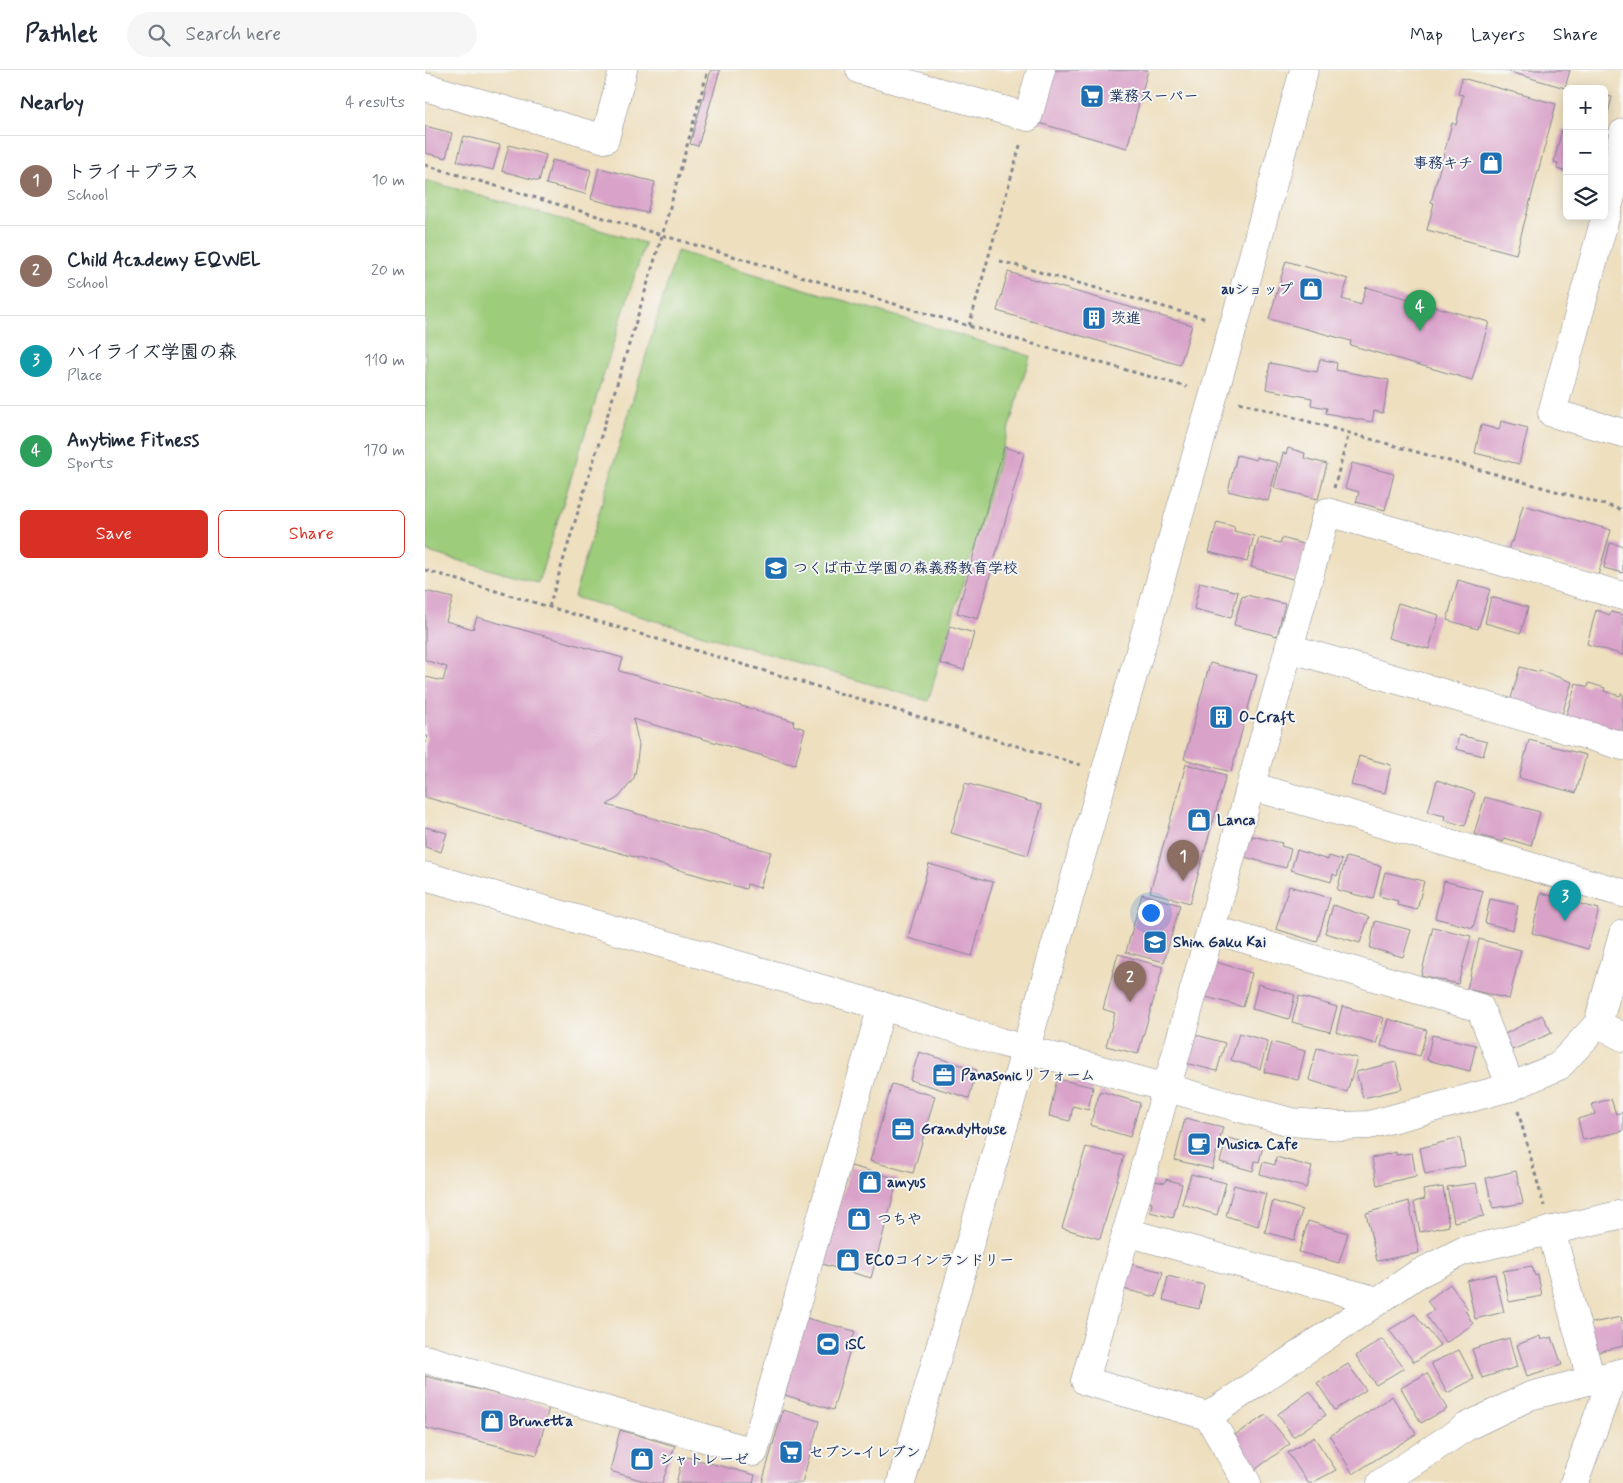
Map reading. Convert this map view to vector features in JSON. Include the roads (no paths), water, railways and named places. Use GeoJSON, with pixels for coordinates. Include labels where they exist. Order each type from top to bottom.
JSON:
{"type":"FeatureCollection","features":[{"type":"Feature","properties":{"kind":"street"},"geometry":{"type":"LineString","coordinates":[[425,87],[605,139],[623,70]]}},
{"type":"Feature","properties":{"kind":"street"},"geometry":{"type":"LineString","coordinates":[[860,70],[1028,118],[1041,70]]}},
{"type":"Feature","properties":{"kind":"street"},"geometry":{"type":"LineString","coordinates":[[901,1483],[1244,289],[1304,70]]}},
{"type":"Feature","properties":{"kind":"street"},"geometry":{"type":"LineString","coordinates":[[1623,133],[1617,174],[1552,413],[1623,433]]}},
{"type":"Feature","properties":{"kind":"street"},"geometry":{"type":"LineString","coordinates":[[1247,1483],[1208,1416],[1085,1381],[1327,512],[1623,596]]}},
{"type":"Feature","properties":{"kind":"street"},"geometry":{"type":"LineString","coordinates":[[1289,648],[1623,746]]}},
{"type":"Feature","properties":{"kind":"street"},"geometry":{"type":"LineString","coordinates":[[1251,786],[1623,893]]}},
{"type":"Feature","properties":{"kind":"street"},"geometry":{"type":"LineString","coordinates":[[425,876],[1026,1049],[1167,1086],[1291,1122],[1341,1126],[1369,1125],[1511,1087],[1559,1066],[1598,1024],[1623,934]]}},
{"type":"Feature","properties":{"kind":"street"},"geometry":{"type":"LineString","coordinates":[[1211,929],[1480,1008],[1511,1087]]}},
{"type":"Feature","properties":{"kind":"street"},"geometry":{"type":"LineString","coordinates":[[425,1359],[754,1452],[882,1006]]}},
{"type":"Feature","properties":{"kind":"street"},"geometry":{"type":"LineString","coordinates":[[1598,1024],[1623,1037]]}},
{"type":"Feature","properties":{"kind":"street"},"geometry":{"type":"LineString","coordinates":[[1208,1416],[1416,1275],[1463,1251],[1623,1214]]}},
{"type":"Feature","properties":{"kind":"street"},"geometry":{"type":"LineString","coordinates":[[1551,1230],[1609,1376],[1574,1483]]}},
{"type":"Feature","properties":{"kind":"street"},"geometry":{"type":"LineString","coordinates":[[1126,1232],[1378,1301]]}},
{"type":"Feature","properties":{"kind":"street"},"geometry":{"type":"LineString","coordinates":[[1381,1483],[1466,1427],[1530,1396],[1609,1376]]}},
{"type":"Feature","properties":{"kind":"place","name":"業務スーパー"},"geometry":{"type":"Point","coordinates":[1092,96]}},
{"type":"Feature","properties":{"kind":"place","name":"事務キチ"},"geometry":{"type":"Point","coordinates":[1491,163]}},
{"type":"Feature","properties":{"kind":"place","name":"auショップ"},"geometry":{"type":"Point","coordinates":[1311,289]}},
{"type":"Feature","properties":{"kind":"place","name":"茨進"},"geometry":{"type":"Point","coordinates":[1094,318]}},
{"type":"Feature","properties":{"kind":"place","name":"Anytime Fitness"},"geometry":{"type":"Point","coordinates":[1420,331]}},
{"type":"Feature","properties":{"kind":"place","name":"つくば市立学園の森義務教育学校"},"geometry":{"type":"Point","coordinates":[776,568]}},
{"type":"Feature","properties":{"kind":"place","name":"O-Craft"},"geometry":{"type":"Point","coordinates":[1221,717]}},
{"type":"Feature","properties":{"kind":"place","name":"Lanca"},"geometry":{"type":"Point","coordinates":[1199,820]}},
{"type":"Feature","properties":{"kind":"place","name":"トライ＋プラス"},"geometry":{"type":"Point","coordinates":[1183,881]}},
{"type":"Feature","properties":{"kind":"place","name":"ハイライズ学園の森"},"geometry":{"type":"Point","coordinates":[1565,921]}},
{"type":"Feature","properties":{"kind":"place","name":"Shin Gaku Kai"},"geometry":{"type":"Point","coordinates":[1155,942]}},
{"type":"Feature","properties":{"kind":"place","name":"Child Academy EQWEL"},"geometry":{"type":"Point","coordinates":[1130,1002]}},
{"type":"Feature","properties":{"kind":"place","name":"Panasonicリフォーム"},"geometry":{"type":"Point","coordinates":[944,1075]}},
{"type":"Feature","properties":{"kind":"place","name":"GrandyHouse"},"geometry":{"type":"Point","coordinates":[903,1129]}},
{"type":"Feature","properties":{"kind":"place","name":"Musica Cafe"},"geometry":{"type":"Point","coordinates":[1199,1144]}},
{"type":"Feature","properties":{"kind":"place","name":"amyus"},"geometry":{"type":"Point","coordinates":[870,1182]}},
{"type":"Feature","properties":{"kind":"place","name":"つちや"},"geometry":{"type":"Point","coordinates":[859,1219]}},
{"type":"Feature","properties":{"kind":"place","name":"ECOコインランドリー"},"geometry":{"type":"Point","coordinates":[848,1260]}},
{"type":"Feature","properties":{"kind":"place","name":"iSC"},"geometry":{"type":"Point","coordinates":[828,1344]}},
{"type":"Feature","properties":{"kind":"place","name":"Brunetta"},"geometry":{"type":"Point","coordinates":[492,1421]}},
{"type":"Feature","properties":{"kind":"place","name":"セブン-イレブン"},"geometry":{"type":"Point","coordinates":[791,1452]}},
{"type":"Feature","properties":{"kind":"place","name":"シャトレーゼ"},"geometry":{"type":"Point","coordinates":[642,1459]}}]}
